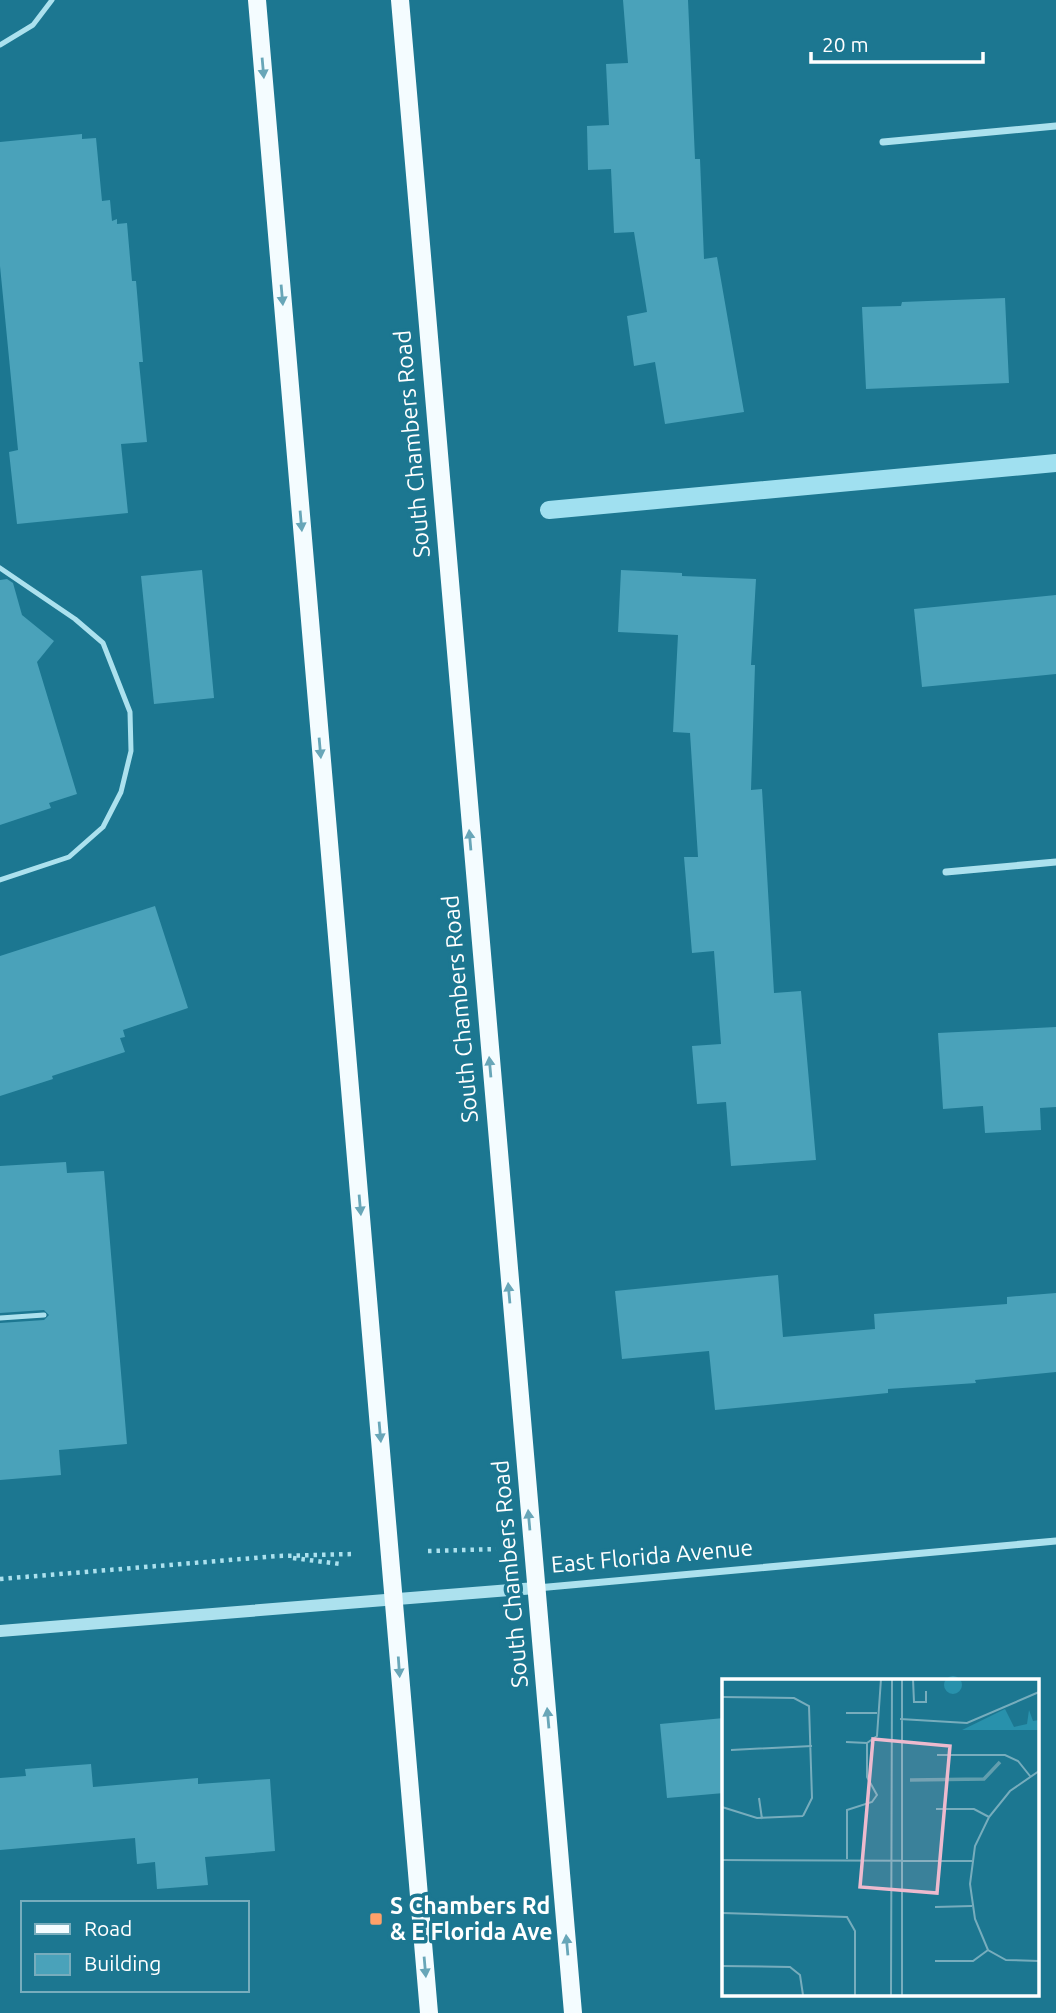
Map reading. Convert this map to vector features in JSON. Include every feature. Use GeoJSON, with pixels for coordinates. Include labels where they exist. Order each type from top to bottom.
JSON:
{"type":"FeatureCollection","features":[{"type":"Feature","properties":{"kind":"main road"},"geometry":{"type":"LineString","coordinates":[[257,0],[429,2013]]}},
{"type":"Feature","properties":{"kind":"main road","name":"South Chambers Road"},"geometry":{"type":"LineString","coordinates":[[400,0],[573,2013]]}},
{"type":"Feature","properties":{"kind":"street"},"geometry":{"type":"LineString","coordinates":[[883,142],[1056,127]]}},
{"type":"Feature","properties":{"kind":"street"},"geometry":{"type":"LineString","coordinates":[[946,872],[1056,862]]}},
{"type":"Feature","properties":{"kind":"street","name":"East Florida Avenue"},"geometry":{"type":"LineString","coordinates":[[0,1631],[535,1588],[1056,1541]]}},
{"type":"Feature","properties":{"kind":"lane"},"geometry":{"type":"LineString","coordinates":[[0,45],[33,24],[52,0]]}},
{"type":"Feature","properties":{"kind":"lane"},"geometry":{"type":"LineString","coordinates":[[0,568],[75,619],[103,643],[130,712],[131,751],[121,792],[103,827],[69,857],[0,880]]}},
{"type":"Feature","properties":{"kind":"lane"},"geometry":{"type":"LineString","coordinates":[[0,1318],[44,1315]]}},
{"type":"Feature","properties":{"kind":"path"},"geometry":{"type":"LineString","coordinates":[[0,1579],[278,1556],[531,1548]]}},
{"type":"Feature","properties":{"kind":"building"},"geometry":{"type":"Polygon","coordinates":[[[623,0],[688,0],[695,159],[700,159],[704,259],[717,257],[744,412],[665,424],[655,362],[634,366],[627,316],[647,312],[634,232],[614,233],[611,169],[588,170],[587,126],[609,125],[606,64],[628,63],[623,0]]]}},
{"type":"Feature","properties":{"kind":"building"},"geometry":{"type":"Polygon","coordinates":[[[82,134],[82,139],[96,138],[102,201],[110,200],[112,221],[117,219],[117,224],[127,223],[132,281],[136,281],[143,362],[139,362],[147,442],[121,444],[128,513],[17,524],[9,452],[18,450],[0,266],[0,142],[82,134]]]}},
{"type":"Feature","properties":{"kind":"building"},"geometry":{"type":"Polygon","coordinates":[[[1005,298],[1009,383],[866,389],[862,307],[901,306],[902,302],[1005,298]]]}},
{"type":"Feature","properties":{"kind":"building"},"geometry":{"type":"Polygon","coordinates":[[[202,570],[214,698],[154,704],[141,576],[202,570]]]}},
{"type":"Feature","properties":{"kind":"building"},"geometry":{"type":"Polygon","coordinates":[[[621,570],[756,579],[751,665],[755,665],[751,790],[762,789],[774,993],[801,991],[816,1160],[731,1166],[726,1102],[697,1104],[692,1046],[721,1044],[714,951],[692,953],[684,857],[698,857],[690,733],[673,732],[678,635],[618,632],[621,570]]]}},
{"type":"Feature","properties":{"kind":"building"},"geometry":{"type":"Polygon","coordinates":[[[7,579],[13,583],[22,615],[54,641],[37,662],[77,794],[49,803],[51,808],[0,825],[0,580],[7,579]]]}},
{"type":"Feature","properties":{"kind":"building"},"geometry":{"type":"Polygon","coordinates":[[[1056,595],[1056,674],[922,687],[914,609],[1056,595]]]}},
{"type":"Feature","properties":{"kind":"building"},"geometry":{"type":"Polygon","coordinates":[[[155,906],[188,1008],[123,1030],[125,1037],[120,1038],[125,1052],[0,1096],[0,956],[155,906]]]}},
{"type":"Feature","properties":{"kind":"building"},"geometry":{"type":"Polygon","coordinates":[[[1056,1027],[1056,1107],[1040,1108],[1041,1130],[985,1133],[983,1106],[943,1109],[938,1033],[1056,1027]]]}},
{"type":"Feature","properties":{"kind":"building"},"geometry":{"type":"Polygon","coordinates":[[[66,1162],[67,1173],[104,1171],[127,1444],[59,1450],[61,1475],[0,1480],[0,1323],[44,1320],[49,1315],[44,1310],[0,1313],[0,1166],[66,1162]]]}},
{"type":"Feature","properties":{"kind":"building"},"geometry":{"type":"Polygon","coordinates":[[[778,1275],[783,1337],[875,1329],[874,1314],[1007,1304],[1007,1297],[1056,1293],[1056,1372],[975,1380],[976,1383],[888,1389],[888,1393],[715,1410],[709,1351],[622,1359],[615,1291],[778,1275]]]}},
{"type":"Feature","properties":{"kind":"building"},"geometry":{"type":"Polygon","coordinates":[[[722,1718],[722,1793],[667,1798],[660,1724],[722,1718]]]}},
{"type":"Feature","properties":{"kind":"building"},"geometry":{"type":"Polygon","coordinates":[[[91,1764],[93,1787],[198,1778],[198,1784],[270,1779],[275,1851],[205,1857],[208,1885],[157,1889],[155,1862],[137,1864],[135,1838],[0,1850],[0,1778],[26,1776],[25,1769],[91,1764]]]}},
{"type":"Feature","properties":{"kind":"waterway"},"geometry":{"type":"LineString","coordinates":[[549,510],[1056,463]]}},
{"type":"Feature","properties":{"kind":"place","name":"S Chambers Rd & E Florida Ave"},"geometry":{"type":"Point","coordinates":[376,1919]}}]}
